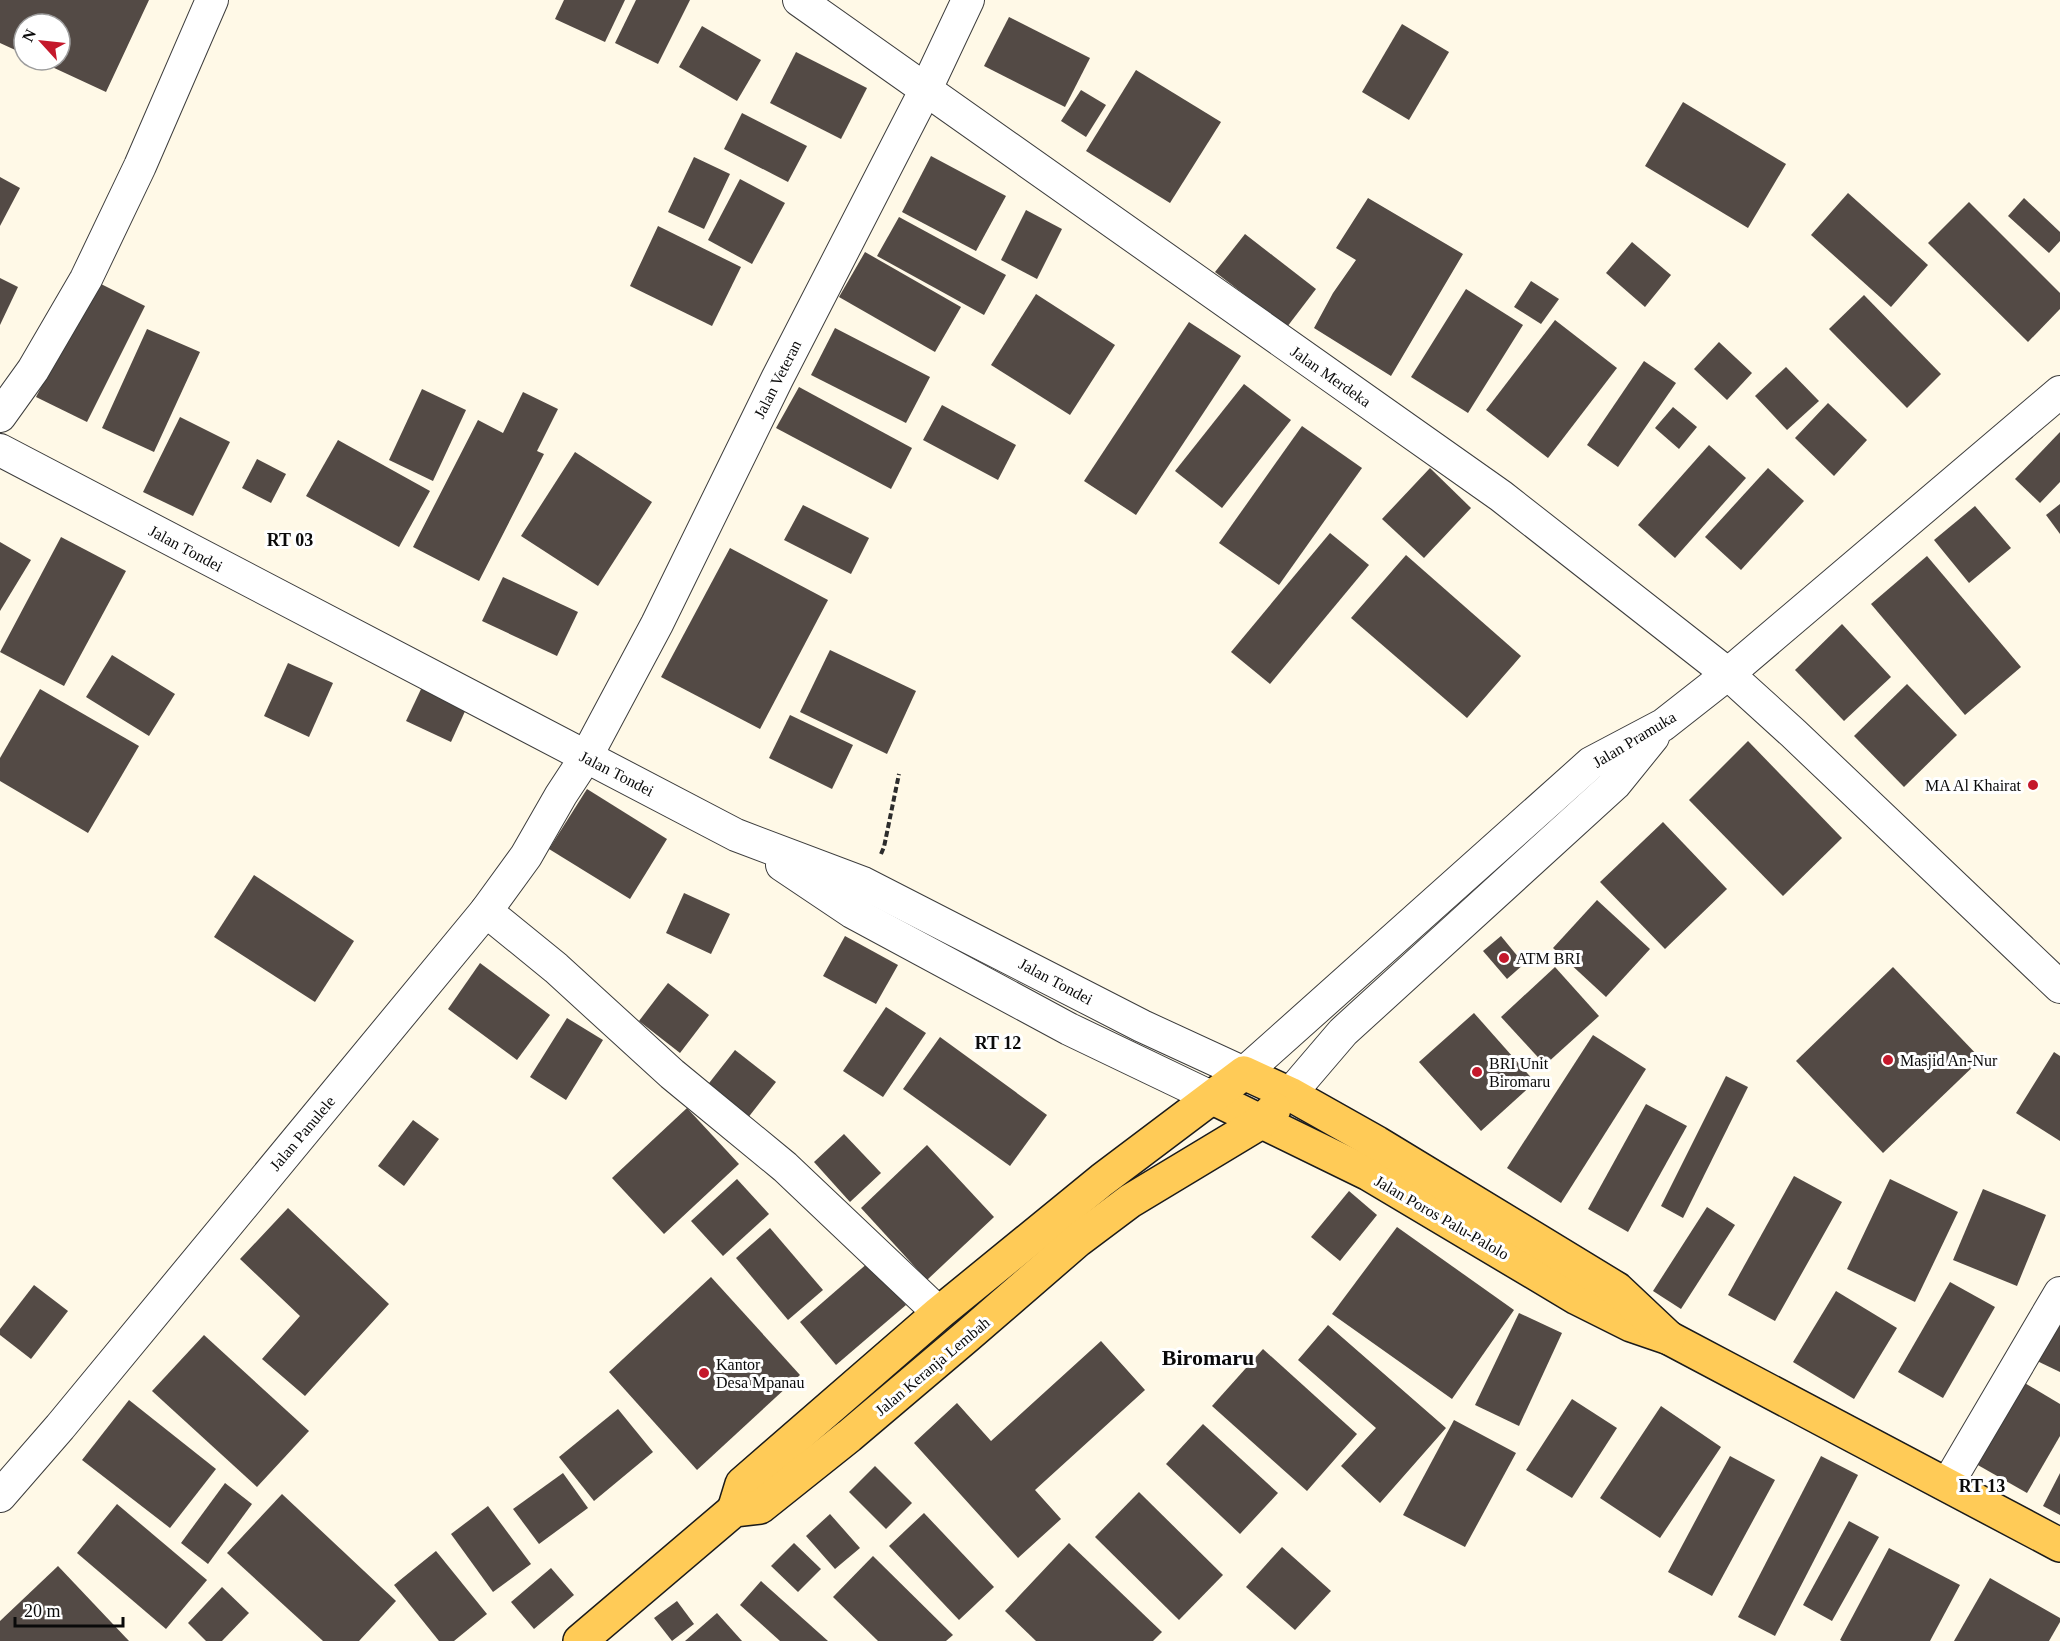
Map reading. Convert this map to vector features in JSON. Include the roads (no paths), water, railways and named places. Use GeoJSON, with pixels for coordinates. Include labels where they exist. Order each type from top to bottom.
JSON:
{"type":"FeatureCollection","features":[{"type":"Feature","properties":{"kind":"main road","name":"Jalan Poros Palu-Palolo"},"geometry":{"type":"LineString","coordinates":[[1244,1073],[1290,1094],[1377,1143],[1617,1289],[1669,1338]]}},
{"type":"Feature","properties":{"kind":"main road"},"geometry":{"type":"LineString","coordinates":[[734,1510],[742,1484],[939,1312],[1102,1180],[1244,1073]]}},
{"type":"Feature","properties":{"kind":"main road","name":"Jalan Keranja Lembah"},"geometry":{"type":"LineString","coordinates":[[580,1641],[734,1510],[760,1507],[849,1436],[1078,1240],[1130,1201],[1261,1122],[1290,1094]]}},
{"type":"Feature","properties":{"kind":"main road","name":"Jalan Poros Palu-Palolo"},"geometry":{"type":"LineString","coordinates":[[1213,1098],[1369,1174],[1577,1298],[1631,1325],[1669,1338],[2060,1545]]}},
{"type":"Feature","properties":{"kind":"street"},"geometry":{"type":"LineString","coordinates":[[0,416],[33,370],[86,279],[140,166],[212,0]]}},
{"type":"Feature","properties":{"kind":"street","name":"Jalan Merdeka"},"geometry":{"type":"LineString","coordinates":[[799,0],[1501,496],[1728,674],[2060,987]]}},
{"type":"Feature","properties":{"kind":"street","name":"Jalan Veteran"},"geometry":{"type":"LineString","coordinates":[[586,757],[657,624],[777,379],[926,89],[968,0]]}},
{"type":"Feature","properties":{"kind":"street","name":"Jalan Pramuka"},"geometry":{"type":"LineString","coordinates":[[1244,1073],[1591,764],[1663,725],[1728,674],[2060,392]]}},
{"type":"Feature","properties":{"kind":"street","name":"Jalan Tondei"},"geometry":{"type":"LineString","coordinates":[[0,450],[736,835],[864,883],[1142,1026],[1244,1073]]}},
{"type":"Feature","properties":{"kind":"street"},"geometry":{"type":"LineString","coordinates":[[1290,1094],[1343,1032],[1615,784],[1663,725]]}},
{"type":"Feature","properties":{"kind":"street","name":"Jalan Panulele"},"geometry":{"type":"LineString","coordinates":[[0,1496],[60,1427],[486,910],[526,856],[586,757]]}},
{"type":"Feature","properties":{"kind":"street"},"geometry":{"type":"LineString","coordinates":[[736,835],[852,912],[1069,1029],[1213,1098]]}},
{"type":"Feature","properties":{"kind":"street"},"geometry":{"type":"LineString","coordinates":[[486,910],[556,968],[672,1074],[785,1167],[939,1312]]}},
{"type":"Feature","properties":{"kind":"street"},"geometry":{"type":"LineString","coordinates":[[1947,1485],[2060,1293]]}},
{"type":"Feature","properties":{"kind":"place","name":"MA Al Khairat"},"geometry":{"type":"Point","coordinates":[2033,785]}},
{"type":"Feature","properties":{"kind":"place","name":"ATM BRI"},"geometry":{"type":"Point","coordinates":[1504,958]}},
{"type":"Feature","properties":{"kind":"place","name":"Masjid An-Nur"},"geometry":{"type":"Point","coordinates":[1888,1060]}},
{"type":"Feature","properties":{"kind":"place","name":"BRI Unit Biromaru"},"geometry":{"type":"Point","coordinates":[1477,1072]}},
{"type":"Feature","properties":{"kind":"place","name":"Kantor Desa Mpanau"},"geometry":{"type":"Point","coordinates":[704,1373]}},
{"type":"Feature","properties":{"kind":"district","name":"RT 03"},"geometry":{"type":"Point","coordinates":[290,540]}},
{"type":"Feature","properties":{"kind":"district","name":"RT 12"},"geometry":{"type":"Point","coordinates":[998,1043]}},
{"type":"Feature","properties":{"kind":"district","name":"Biromaru"},"geometry":{"type":"Point","coordinates":[1208,1357]}},
{"type":"Feature","properties":{"kind":"district","name":"RT 13"},"geometry":{"type":"Point","coordinates":[1982,1486]}}]}
